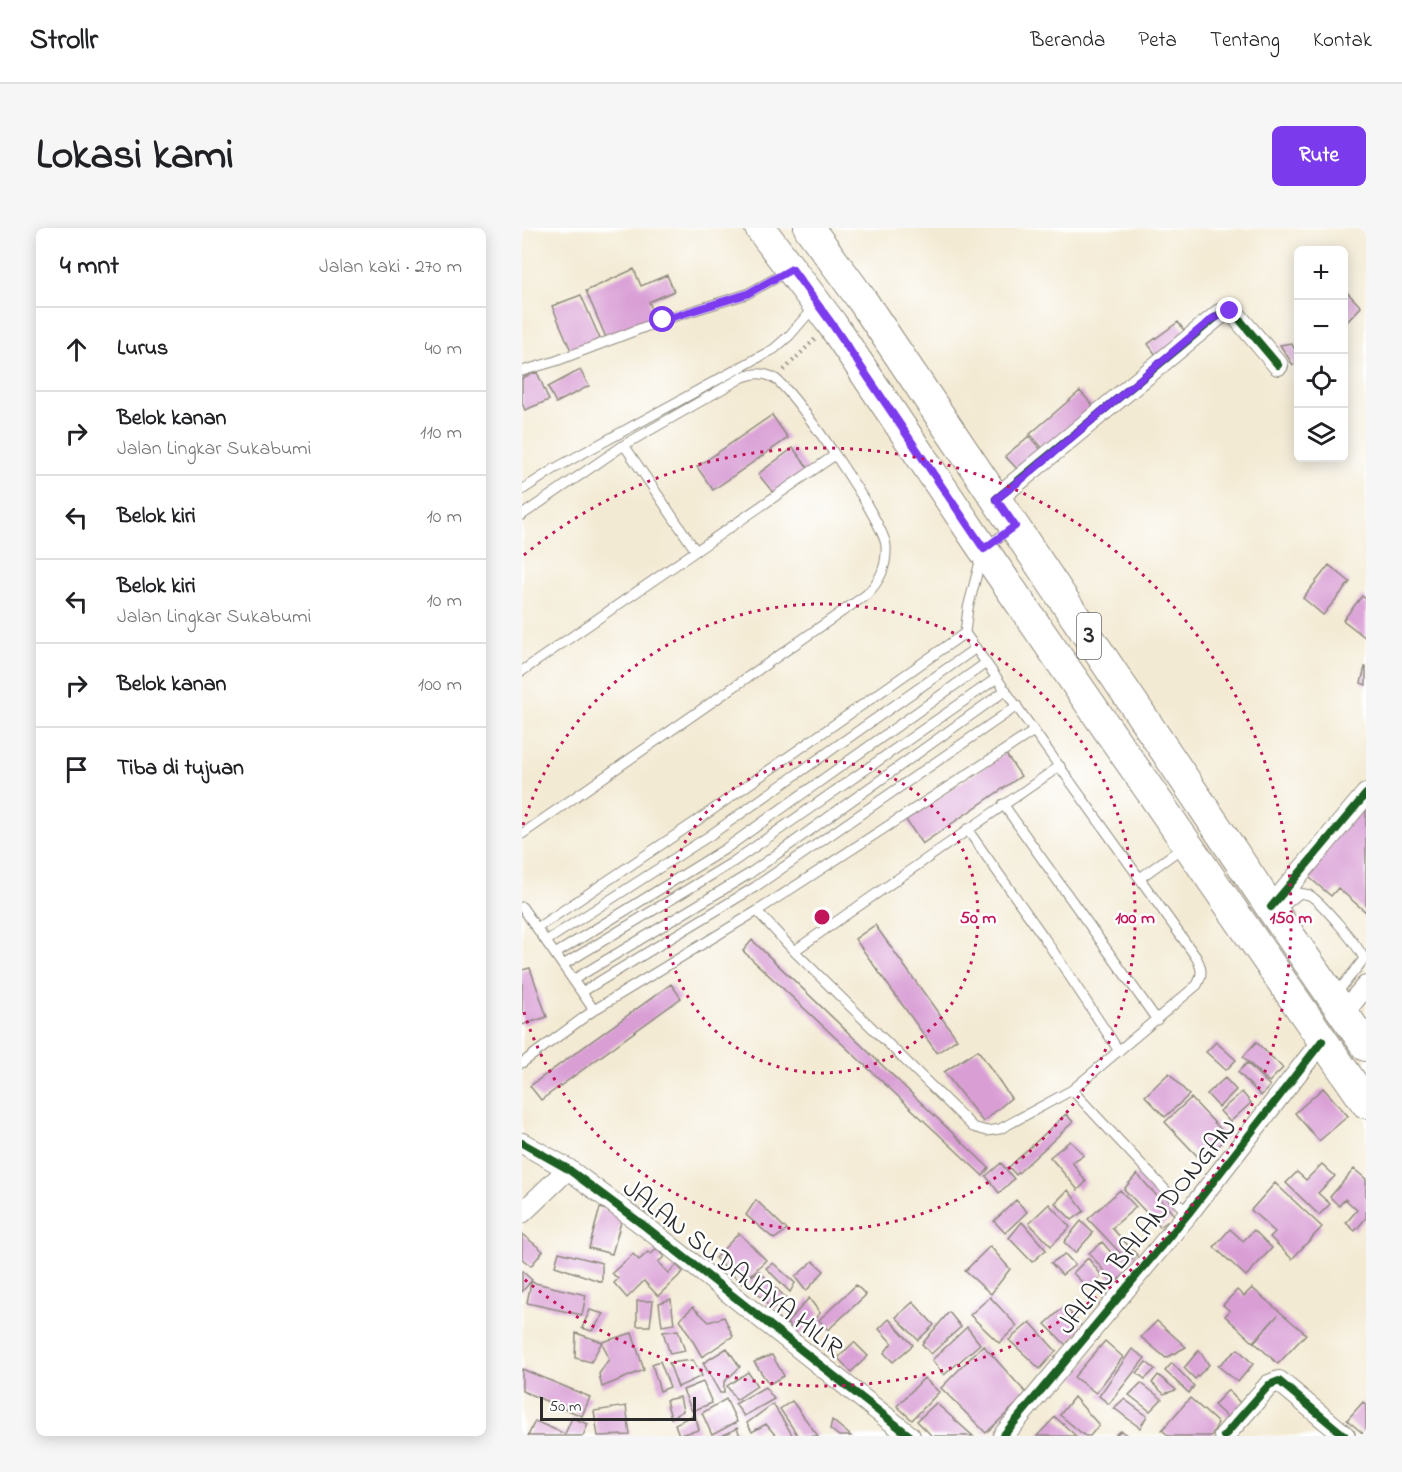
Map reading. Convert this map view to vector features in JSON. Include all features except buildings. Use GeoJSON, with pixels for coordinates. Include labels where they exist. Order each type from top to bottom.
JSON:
{"type":"FeatureCollection","features":[{"type":"Feature","properties":{"kind":"main road","name":"3"},"geometry":{"type":"LineString","coordinates":[[760,228],[824,314],[1366,1103]]}},
{"type":"Feature","properties":{"kind":"main road","name":"3"},"geometry":{"type":"LineString","coordinates":[[809,228],[862,300],[1366,1046]]}},
{"type":"Feature","properties":{"kind":"street"},"geometry":{"type":"LineString","coordinates":[[996,499],[1220,314],[1230,311],[1234,313],[1278,365]]}},
{"type":"Feature","properties":{"kind":"street"},"geometry":{"type":"LineString","coordinates":[[1273,911],[1366,794]]}},
{"type":"Feature","properties":{"kind":"street"},"geometry":{"type":"LineString","coordinates":[[1338,1005],[1366,986]]}},
{"type":"Feature","properties":{"kind":"street","name":"JALAN BALANDONGAN"},"geometry":{"type":"LineString","coordinates":[[1003,1436],[1188,1214],[1322,1041]]}},
{"type":"Feature","properties":{"kind":"street","name":"JALAN SUDAJAYA HILIR"},"geometry":{"type":"LineString","coordinates":[[522,1143],[568,1170],[646,1227],[910,1436]]}},
{"type":"Feature","properties":{"kind":"street"},"geometry":{"type":"LineString","coordinates":[[523,1210],[568,1170]]}},
{"type":"Feature","properties":{"kind":"street"},"geometry":{"type":"LineString","coordinates":[[1224,1436],[1269,1385],[1278,1381],[1345,1436]]}},
{"type":"Feature","properties":{"kind":"lane"},"geometry":{"type":"LineString","coordinates":[[522,371],[556,361],[663,320],[747,294],[792,269]]}},
{"type":"Feature","properties":{"kind":"lane"},"geometry":{"type":"LineString","coordinates":[[522,490],[554,469],[774,349],[790,335],[824,314]]}},
{"type":"Feature","properties":{"kind":"lane"},"geometry":{"type":"LineString","coordinates":[[522,515],[624,445],[743,377],[763,373],[776,379],[788,390],[835,455],[879,525],[886,544],[886,565],[878,583],[866,596],[522,834]]}},
{"type":"Feature","properties":{"kind":"lane"},"geometry":{"type":"LineString","coordinates":[[624,445],[696,551]]}},
{"type":"Feature","properties":{"kind":"lane"},"geometry":{"type":"LineString","coordinates":[[522,671],[835,455]]}},
{"type":"Feature","properties":{"kind":"lane"},"geometry":{"type":"LineString","coordinates":[[757,910],[794,951],[973,1127],[987,1131],[1000,1129],[1072,1090],[1197,985],[1202,976],[1201,966],[1196,957],[965,633],[968,608],[984,549],[1015,526]]}},
{"type":"Feature","properties":{"kind":"lane"},"geometry":{"type":"LineString","coordinates":[[537,928],[698,820],[965,633]]}},
{"type":"Feature","properties":{"kind":"lane"},"geometry":{"type":"LineString","coordinates":[[546,941],[709,836],[976,648]]}},
{"type":"Feature","properties":{"kind":"lane"},"geometry":{"type":"LineString","coordinates":[[555,954],[725,849],[986,663]]}},
{"type":"Feature","properties":{"kind":"lane"},"geometry":{"type":"LineString","coordinates":[[563,965],[733,862],[997,678]]}},
{"type":"Feature","properties":{"kind":"lane"},"geometry":{"type":"LineString","coordinates":[[573,980],[749,874],[1006,690]]}},
{"type":"Feature","properties":{"kind":"lane"},"geometry":{"type":"LineString","coordinates":[[582,992],[755,886],[1017,706]]}},
{"type":"Feature","properties":{"kind":"lane"},"geometry":{"type":"LineString","coordinates":[[522,1063],[594,1010],[757,910],[1034,731]]}},
{"type":"Feature","properties":{"kind":"lane"},"geometry":{"type":"LineString","coordinates":[[794,951],[1060,766]]}},
{"type":"Feature","properties":{"kind":"lane"},"geometry":{"type":"LineString","coordinates":[[1003,804],[1157,1020]]}},
{"type":"Feature","properties":{"kind":"lane"},"geometry":{"type":"LineString","coordinates":[[967,829],[1043,936],[1119,1052]]}},
{"type":"Feature","properties":{"kind":"lane"},"geometry":{"type":"LineString","coordinates":[[1140,878],[1187,843]]}},
{"type":"Feature","properties":{"kind":"lane"},"geometry":{"type":"LineString","coordinates":[[1273,911],[1300,893],[1310,895],[1362,952],[1364,959],[1338,1005]]}},
{"type":"Feature","properties":{"kind":"lane"},"geometry":{"type":"LineString","coordinates":[[522,907],[594,1010]]}},
{"type":"Feature","properties":{"kind":"lane"},"geometry":{"type":"LineString","coordinates":[[1072,1090],[1188,1214]]}},
{"type":"Feature","properties":{"kind":"path"},"geometry":{"type":"LineString","coordinates":[[776,379],[824,314]]}},
{"type":"Feature","properties":{"kind":"cycle path"},"geometry":{"type":"LineString","coordinates":[[996,499],[1220,314],[1230,311],[1234,313],[1278,365]]}},
{"type":"Feature","properties":{"kind":"cycle path"},"geometry":{"type":"LineString","coordinates":[[1271,907],[1366,794]]}},
{"type":"Feature","properties":{"kind":"cycle path"},"geometry":{"type":"LineString","coordinates":[[1003,1436],[1188,1214],[1322,1041]]}},
{"type":"Feature","properties":{"kind":"cycle path"},"geometry":{"type":"LineString","coordinates":[[522,1143],[568,1169],[646,1227],[910,1436]]}},
{"type":"Feature","properties":{"kind":"cycle path"},"geometry":{"type":"LineString","coordinates":[[1224,1436],[1269,1385],[1279,1381],[1345,1436]]}},
{"type":"Feature","properties":{"kind":"route"},"geometry":{"type":"LineString","coordinates":[[663,320],[747,294],[792,269],[832,324],[984,549],[1015,526],[996,499],[1212,319],[1230,311]]}}]}
